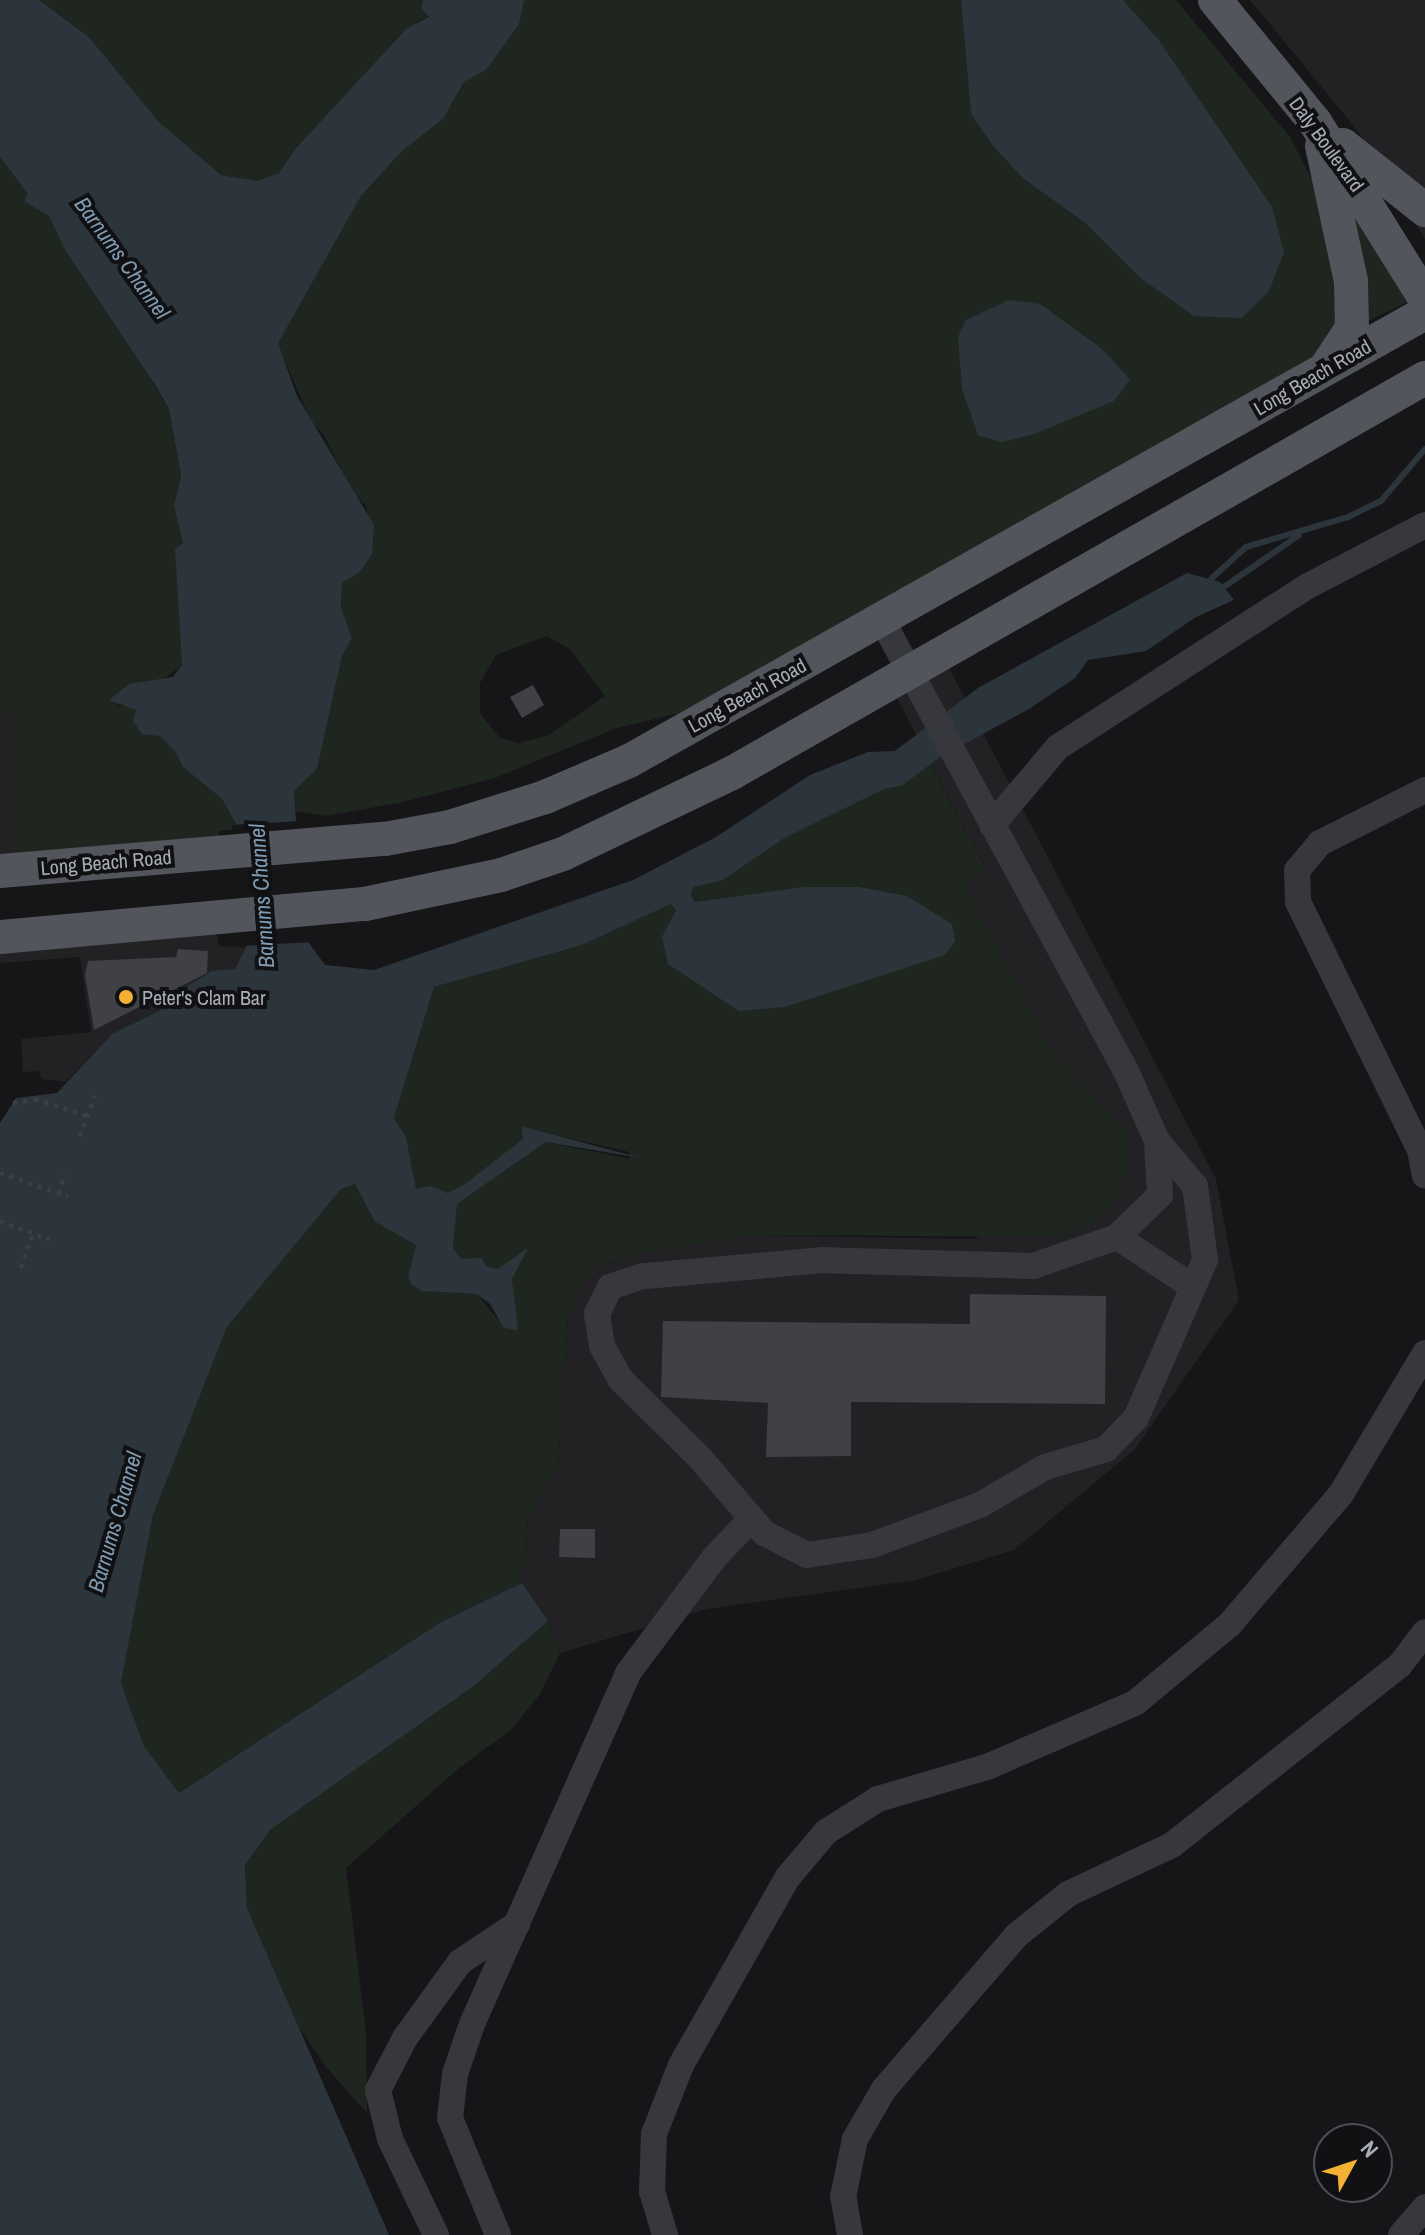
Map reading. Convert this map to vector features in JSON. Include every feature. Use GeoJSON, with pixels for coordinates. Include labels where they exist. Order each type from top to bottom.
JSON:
{"type":"FeatureCollection","features":[{"type":"Feature","properties":{"kind":"main road","name":"Daly Boulevard"},"geometry":{"type":"LineString","coordinates":[[1215,0],[1315,122],[1425,299]]}},
{"type":"Feature","properties":{"kind":"main road"},"geometry":{"type":"LineString","coordinates":[[1315,122],[1425,210]]}},
{"type":"Feature","properties":{"kind":"main road"},"geometry":{"type":"LineString","coordinates":[[1315,122],[1351,281],[1352,328],[1338,355],[1318,374]]}},
{"type":"Feature","properties":{"kind":"main road","name":"Long Beach Road"},"geometry":{"type":"LineString","coordinates":[[0,871],[326,845],[450,827],[545,797],[629,761],[1425,313]]}},
{"type":"Feature","properties":{"kind":"main road"},"geometry":{"type":"LineString","coordinates":[[0,937],[330,908],[432,892],[563,854],[732,773],[1425,378]]}},
{"type":"Feature","properties":{"kind":"lane"},"geometry":{"type":"LineString","coordinates":[[992,825],[1058,747],[1306,587],[1425,525]]}},
{"type":"Feature","properties":{"kind":"lane"},"geometry":{"type":"LineString","coordinates":[[882,620],[1126,1071],[1157,1141],[1195,1186],[1205,1260],[1136,1418],[1106,1449],[1045,1467],[980,1505],[872,1545],[807,1555],[764,1533],[620,1379],[602,1346],[597,1314],[610,1287],[643,1276],[824,1260],[1033,1266],[1117,1237],[1160,1195],[1157,1141]]}},
{"type":"Feature","properties":{"kind":"lane"},"geometry":{"type":"LineString","coordinates":[[1425,790],[1320,843],[1297,870],[1298,902],[1420,1150],[1425,1176]]}},
{"type":"Feature","properties":{"kind":"lane"},"geometry":{"type":"LineString","coordinates":[[1117,1237],[1193,1287]]}},
{"type":"Feature","properties":{"kind":"lane"},"geometry":{"type":"LineString","coordinates":[[665,2235],[652,2191],[654,2134],[681,2065],[788,1877],[826,1832],[878,1799],[987,1767],[1135,1703],[1230,1624],[1341,1494],[1425,1353]]}},
{"type":"Feature","properties":{"kind":"lane"},"geometry":{"type":"LineString","coordinates":[[498,2235],[450,2118],[455,2074],[472,2024],[628,1673],[714,1558],[751,1519]]}},
{"type":"Feature","properties":{"kind":"lane"},"geometry":{"type":"LineString","coordinates":[[850,2235],[843,2197],[855,2139],[893,2078],[1017,1935],[1068,1894],[1172,1845],[1400,1665],[1425,1632]]}},
{"type":"Feature","properties":{"kind":"lane"},"geometry":{"type":"LineString","coordinates":[[436,2235],[390,2139],[378,2090],[405,2038],[460,1962],[517,1924]]}},
{"type":"Feature","properties":{"kind":"lane"},"geometry":{"type":"LineString","coordinates":[[1401,2235],[1425,2207]]}},
{"type":"Feature","properties":{"kind":"path"},"geometry":{"type":"LineString","coordinates":[[80,1136],[95,1096]]}},
{"type":"Feature","properties":{"kind":"path"},"geometry":{"type":"LineString","coordinates":[[13,1103],[35,1099],[86,1116]]}},
{"type":"Feature","properties":{"kind":"path"},"geometry":{"type":"LineString","coordinates":[[0,1173],[68,1197]]}},
{"type":"Feature","properties":{"kind":"path"},"geometry":{"type":"LineString","coordinates":[[59,1194],[65,1174]]}},
{"type":"Feature","properties":{"kind":"path"},"geometry":{"type":"LineString","coordinates":[[0,1221],[50,1240]]}},
{"type":"Feature","properties":{"kind":"path"},"geometry":{"type":"LineString","coordinates":[[21,1268],[33,1234]]}},
{"type":"Feature","properties":{"kind":"shaded area"},"geometry":{"type":"Polygon","coordinates":[[[39,0],[423,0],[421,9],[432,14],[407,28],[295,149],[279,173],[258,181],[221,175],[158,121],[89,37],[39,0]]]}},
{"type":"Feature","properties":{"kind":"shaded area"},"geometry":{"type":"Polygon","coordinates":[[[524,0],[961,0],[971,114],[1024,179],[1085,223],[1139,277],[1158,39],[1123,0],[1176,0],[1290,137],[1328,210],[1344,301],[1334,333],[1311,358],[848,629],[679,713],[614,729],[495,778],[403,802],[326,816],[296,811],[294,791],[317,769],[342,656],[352,638],[341,607],[342,583],[360,572],[367,507],[352,492],[324,435],[311,421],[277,343],[361,196],[402,151],[443,119],[464,82],[486,70],[524,0]],[[547,636],[496,655],[480,683],[480,713],[500,738],[519,743],[549,735],[605,696],[570,649],[547,636]]]}},
{"type":"Feature","properties":{"kind":"shaded area"},"geometry":{"type":"Polygon","coordinates":[[[1250,0],[1425,0],[1425,239],[1357,130],[1250,0]]]}},
{"type":"Feature","properties":{"kind":"shaded area"},"geometry":{"type":"Polygon","coordinates":[[[0,157],[27,193],[26,202],[49,216],[169,409],[181,475],[174,506],[183,543],[182,665],[159,683],[146,682],[117,706],[130,704],[176,751],[183,767],[222,799],[239,829],[219,831],[219,848],[13,866],[14,711],[0,709],[0,157]]]}},
{"type":"Feature","properties":{"kind":"shaded area"},"geometry":{"type":"Polygon","coordinates":[[[1341,194],[1407,302],[1368,321],[1341,194]]]}},
{"type":"Feature","properties":{"kind":"shaded area"},"geometry":{"type":"Polygon","coordinates":[[[948,666],[1216,1179],[1239,1300],[1135,1449],[1014,1550],[916,1580],[707,1609],[560,1653],[548,1621],[522,1583],[528,1519],[558,1466],[568,1316],[582,1282],[597,1267],[653,1250],[755,1235],[975,1239],[1129,1135],[1054,1053],[964,885],[986,869],[896,696],[948,666]]]}},
{"type":"Feature","properties":{"kind":"shaded area"},"geometry":{"type":"Polygon","coordinates":[[[0,709],[14,710],[13,866],[0,867],[0,709]]]}},
{"type":"Feature","properties":{"kind":"shaded area"},"geometry":{"type":"Polygon","coordinates":[[[930,762],[986,870],[965,886],[1054,1053],[1129,1135],[1127,1169],[1113,1207],[1089,1226],[1058,1237],[755,1235],[653,1250],[597,1267],[582,1282],[568,1316],[558,1466],[528,1519],[522,1583],[441,1622],[179,1793],[144,1746],[121,1683],[153,1515],[227,1327],[341,1189],[355,1184],[375,1222],[416,1245],[408,1277],[411,1284],[421,1291],[477,1294],[495,1316],[517,1330],[512,1279],[517,1265],[498,1269],[461,1259],[453,1248],[457,1204],[546,1142],[630,1159],[629,1152],[521,1127],[523,1139],[465,1184],[448,1193],[431,1186],[416,1190],[406,1137],[394,1118],[434,987],[582,945],[671,904],[676,909],[670,922],[785,1007],[858,982],[763,893],[693,902],[691,895],[694,887],[723,880],[783,839],[884,789],[901,786],[930,762]]]}},
{"type":"Feature","properties":{"kind":"shaded area"},"geometry":{"type":"Polygon","coordinates":[[[0,925],[216,930],[219,946],[246,947],[235,969],[164,1000],[167,1007],[112,1034],[66,1082],[42,1079],[38,1071],[23,1072],[21,1039],[91,1032],[80,957],[0,963],[0,925]]]}},
{"type":"Feature","properties":{"kind":"shaded area"},"geometry":{"type":"Polygon","coordinates":[[[548,1621],[560,1653],[540,1694],[512,1729],[459,1768],[346,1868],[366,2033],[367,2113],[326,2067],[299,2027],[247,1908],[245,1865],[270,1830],[475,1685],[548,1621]]]}},
{"type":"Feature","properties":{"kind":"water","name":"Barnums Channel"},"geometry":{"type":"Polygon","coordinates":[[[0,0],[39,0],[89,37],[158,121],[221,175],[258,181],[279,173],[295,149],[407,28],[429,17],[421,8],[423,0],[524,0],[519,24],[486,70],[464,82],[443,119],[402,151],[361,196],[278,343],[297,396],[374,525],[372,554],[360,572],[342,583],[341,607],[352,638],[342,656],[317,769],[294,791],[304,936],[325,965],[374,970],[633,880],[716,837],[810,775],[868,752],[895,751],[978,688],[1187,573],[1220,582],[1234,600],[1196,617],[1146,651],[1088,660],[1075,678],[1029,709],[942,756],[901,786],[884,789],[783,839],[723,880],[694,887],[691,894],[694,902],[804,887],[859,887],[907,896],[952,924],[955,941],[945,955],[785,1007],[739,1011],[668,964],[662,937],[676,910],[671,904],[582,945],[434,987],[394,1118],[406,1137],[416,1189],[431,1186],[448,1193],[465,1184],[523,1139],[521,1126],[641,1158],[546,1142],[457,1204],[453,1248],[461,1259],[482,1258],[486,1266],[498,1269],[528,1248],[512,1279],[518,1330],[504,1328],[490,1304],[477,1294],[421,1291],[411,1284],[408,1277],[416,1245],[375,1222],[355,1184],[341,1189],[227,1327],[153,1515],[121,1683],[144,1746],[179,1793],[441,1622],[522,1583],[548,1621],[475,1685],[270,1830],[245,1865],[247,1908],[389,2235],[0,2235],[0,1123],[16,1098],[57,1093],[112,1034],[167,1007],[164,1000],[212,971],[235,969],[246,947],[239,829],[222,799],[183,767],[175,751],[160,736],[142,734],[133,721],[136,710],[109,700],[129,684],[173,677],[182,665],[175,549],[183,543],[174,506],[181,475],[169,409],[65,250],[49,216],[25,202],[27,193],[0,157],[0,0]]]}},
{"type":"Feature","properties":{"kind":"water"},"geometry":{"type":"Polygon","coordinates":[[[961,0],[1123,0],[1158,39],[1272,207],[1284,252],[1269,291],[1242,318],[1194,316],[1139,277],[1085,223],[1024,179],[994,147],[971,114],[961,0]]]}},
{"type":"Feature","properties":{"kind":"water"},"geometry":{"type":"Polygon","coordinates":[[[1009,300],[1040,304],[1101,348],[1130,379],[1114,401],[1034,434],[1001,442],[978,435],[962,389],[958,337],[966,320],[1009,300]]]}},
{"type":"Feature","properties":{"kind":"pier"},"geometry":{"type":"Polygon","coordinates":[[[300,821],[308,935],[313,942],[242,946],[232,825],[300,821]]]}},
{"type":"Feature","properties":{"kind":"building"},"geometry":{"type":"Polygon","coordinates":[[[533,685],[544,705],[522,718],[510,697],[533,685]]]}},
{"type":"Feature","properties":{"kind":"building","name":"Peter's Clam Bar"},"geometry":{"type":"Polygon","coordinates":[[[178,949],[208,951],[207,973],[94,1030],[85,975],[88,961],[176,957],[178,949]]]}},
{"type":"Feature","properties":{"kind":"building"},"geometry":{"type":"Polygon","coordinates":[[[970,1294],[1106,1296],[1105,1404],[851,1402],[851,1456],[766,1457],[768,1403],[661,1397],[663,1321],[970,1324],[970,1294]]]}},
{"type":"Feature","properties":{"kind":"building"},"geometry":{"type":"Polygon","coordinates":[[[560,1529],[595,1529],[595,1558],[559,1557],[560,1529]]]}},
{"type":"Feature","properties":{"kind":"waterway"},"geometry":{"type":"LineString","coordinates":[[1211,579],[1246,547],[1348,517],[1381,501],[1425,449]]}},
{"type":"Feature","properties":{"kind":"waterway"},"geometry":{"type":"LineString","coordinates":[[1224,587],[1299,535]]}},
{"type":"Feature","properties":{"kind":"place","name":"Peter's Clam Bar"},"geometry":{"type":"Point","coordinates":[126,997]}}]}
